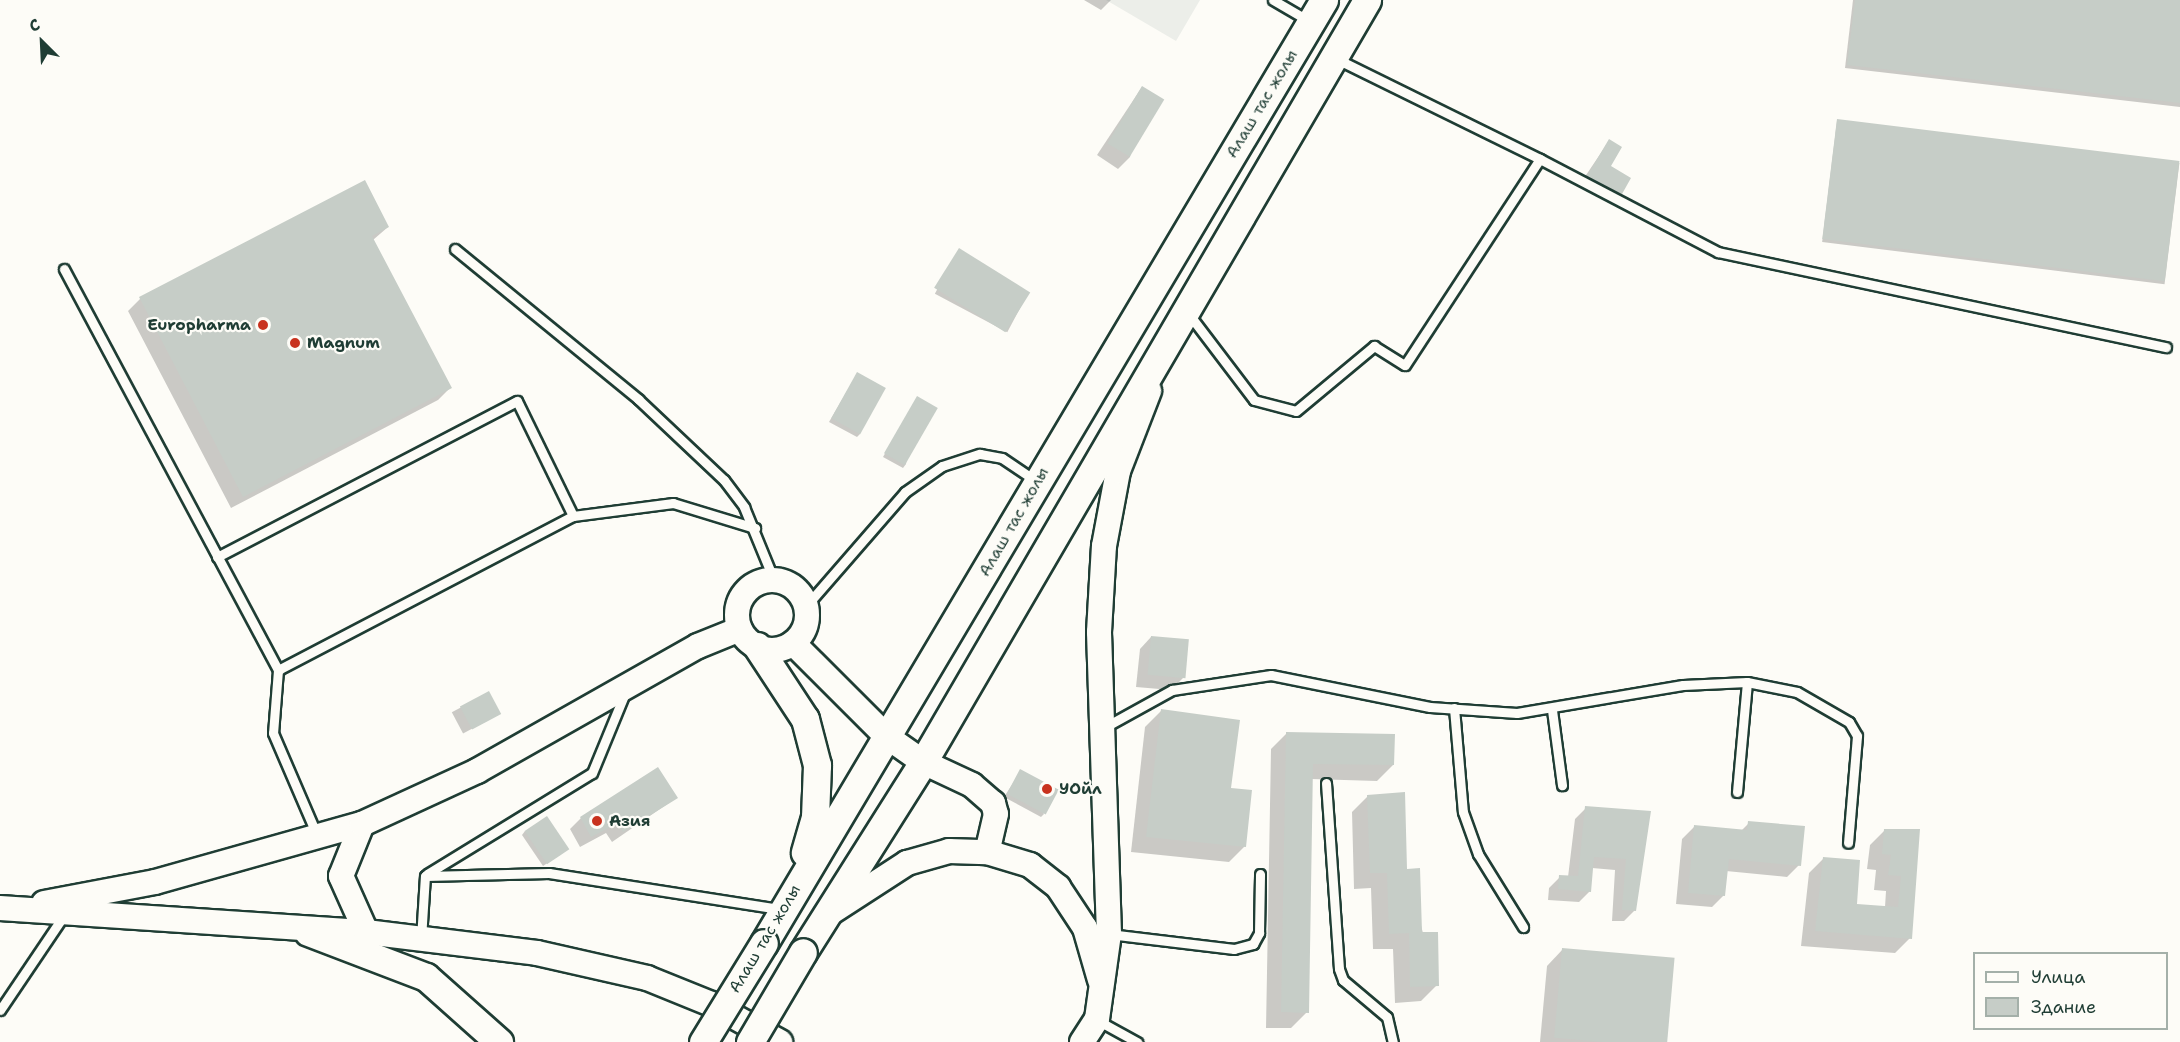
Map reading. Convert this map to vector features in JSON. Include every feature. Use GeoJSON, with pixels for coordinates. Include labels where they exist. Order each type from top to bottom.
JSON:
{"type":"FeatureCollection","features":[{"type":"Feature","properties":{"kind":"main road"},"geometry":{"type":"LineString","coordinates":[[750,1042],[803,952],[923,762],[1180,315],[1366,0]]}},
{"type":"Feature","properties":{"kind":"main road","name":"Алаш тас жолы"},"geometry":{"type":"LineString","coordinates":[[703,1042],[1317,11]]}},
{"type":"Feature","properties":{"kind":"main road"},"geometry":{"type":"LineString","coordinates":[[1082,1042],[1096,1019],[1100,980],[1109,934],[1099,632],[1104,546],[1118,471],[1180,315]]}},
{"type":"Feature","properties":{"kind":"main road"},"geometry":{"type":"LineString","coordinates":[[6,909],[155,882],[362,824],[477,771],[627,687],[749,638],[776,649],[793,642],[805,626],[806,606],[794,588],[774,580],[743,595],[749,638],[805,719],[817,765],[815,817],[789,899]]}},
{"type":"Feature","properties":{"kind":"main road"},"geometry":{"type":"LineString","coordinates":[[793,642],[886,736],[923,762],[972,785],[993,803],[996,814],[987,852]]}},
{"type":"Feature","properties":{"kind":"main road"},"geometry":{"type":"LineString","coordinates":[[362,824],[341,876],[366,932]]}},
{"type":"Feature","properties":{"kind":"main road"},"geometry":{"type":"LineString","coordinates":[[828,914],[907,863],[949,851],[987,852],[1030,865],[1058,887],[1084,928],[1100,980]]}},
{"type":"Feature","properties":{"kind":"main road"},"geometry":{"type":"LineString","coordinates":[[6,909],[309,932],[366,932],[537,953],[647,978],[711,1004],[780,1042]]}},
{"type":"Feature","properties":{"kind":"main road"},"geometry":{"type":"LineString","coordinates":[[309,932],[426,977],[499,1042]]}},
{"type":"Feature","properties":{"kind":"lane"},"geometry":{"type":"LineString","coordinates":[[1272,0],[1317,11]]}},
{"type":"Feature","properties":{"kind":"lane"},"geometry":{"type":"LineString","coordinates":[[1333,57],[1540,159],[1718,252],[2166,347]]}},
{"type":"Feature","properties":{"kind":"lane"},"geometry":{"type":"LineString","coordinates":[[1180,315],[1254,400],[1296,411],[1374,345],[1405,365],[1540,159]]}},
{"type":"Feature","properties":{"kind":"lane"},"geometry":{"type":"LineString","coordinates":[[455,249],[646,407],[724,480],[755,528],[774,580]]}},
{"type":"Feature","properties":{"kind":"lane"},"geometry":{"type":"LineString","coordinates":[[64,269],[278,670],[273,734],[318,838]]}},
{"type":"Feature","properties":{"kind":"lane"},"geometry":{"type":"LineString","coordinates":[[218,557],[517,401],[573,516]]}},
{"type":"Feature","properties":{"kind":"lane"},"geometry":{"type":"LineString","coordinates":[[806,606],[905,492],[942,466],[980,454],[1002,458],[1037,481]]}},
{"type":"Feature","properties":{"kind":"lane"},"geometry":{"type":"LineString","coordinates":[[278,670],[573,516],[673,503],[755,528]]}},
{"type":"Feature","properties":{"kind":"lane"},"geometry":{"type":"LineString","coordinates":[[1103,728],[1144,701],[1172,690],[1271,675],[1454,708],[1552,711],[1683,685],[1747,682],[1797,692],[1849,722],[1857,736],[1848,843]]}},
{"type":"Feature","properties":{"kind":"lane"},"geometry":{"type":"LineString","coordinates":[[1737,792],[1747,682]]}},
{"type":"Feature","properties":{"kind":"lane"},"geometry":{"type":"LineString","coordinates":[[425,876],[592,773],[627,687]]}},
{"type":"Feature","properties":{"kind":"lane"},"geometry":{"type":"LineString","coordinates":[[1454,708],[1463,812],[1478,854],[1523,927]]}},
{"type":"Feature","properties":{"kind":"lane"},"geometry":{"type":"LineString","coordinates":[[1552,711],[1562,785]]}},
{"type":"Feature","properties":{"kind":"lane"},"geometry":{"type":"LineString","coordinates":[[1326,783],[1340,969],[1343,980],[1387,1017],[1393,1042]]}},
{"type":"Feature","properties":{"kind":"lane"},"geometry":{"type":"LineString","coordinates":[[425,876],[549,873],[789,899]]}},
{"type":"Feature","properties":{"kind":"lane"},"geometry":{"type":"LineString","coordinates":[[1109,934],[1234,949],[1252,944],[1259,933],[1260,874]]}},
{"type":"Feature","properties":{"kind":"lane"},"geometry":{"type":"LineString","coordinates":[[421,939],[425,876]]}},
{"type":"Feature","properties":{"kind":"lane"},"geometry":{"type":"LineString","coordinates":[[0,1010],[65,913]]}},
{"type":"Feature","properties":{"kind":"lane"},"geometry":{"type":"LineString","coordinates":[[1096,1019],[1137,1042]]}},
{"type":"Feature","properties":{"kind":"shaded area"},"geometry":{"type":"Polygon","coordinates":[[[1106,0],[1200,0],[1176,41],[1106,0]]]}},
{"type":"Feature","properties":{"kind":"building"},"geometry":{"type":"Polygon","coordinates":[[[1855,0],[2180,0],[2180,103],[1847,65],[1855,0]]]}},
{"type":"Feature","properties":{"kind":"building"},"geometry":{"type":"Polygon","coordinates":[[[1142,86],[1164,99],[1130,157],[1107,143],[1142,86]]]}},
{"type":"Feature","properties":{"kind":"building"},"geometry":{"type":"Polygon","coordinates":[[[1837,119],[2179,161],[2165,281],[1822,239],[1837,119]]]}},
{"type":"Feature","properties":{"kind":"building"},"geometry":{"type":"Polygon","coordinates":[[[1609,139],[1622,147],[1611,166],[1631,178],[1622,194],[1587,176],[1609,139]]]}},
{"type":"Feature","properties":{"kind":"building","name":"Magnum"},"geometry":{"type":"Polygon","coordinates":[[[365,180],[389,227],[372,236],[452,388],[243,497],[139,297],[365,180]]]}},
{"type":"Feature","properties":{"kind":"building"},"geometry":{"type":"Polygon","coordinates":[[[959,248],[1030,293],[1005,332],[934,288],[959,248]]]}},
{"type":"Feature","properties":{"kind":"building"},"geometry":{"type":"Polygon","coordinates":[[[857,372],[886,388],[860,434],[831,418],[857,372]]]}},
{"type":"Feature","properties":{"kind":"building"},"geometry":{"type":"Polygon","coordinates":[[[917,396],[938,408],[905,465],[884,453],[917,396]]]}},
{"type":"Feature","properties":{"kind":"building"},"geometry":{"type":"Polygon","coordinates":[[[1151,636],[1189,639],[1185,678],[1148,675],[1151,636]]]}},
{"type":"Feature","properties":{"kind":"building"},"geometry":{"type":"Polygon","coordinates":[[[489,691],[501,714],[472,729],[460,706],[489,691]]]}},
{"type":"Feature","properties":{"kind":"building"},"geometry":{"type":"Polygon","coordinates":[[[1161,709],[1240,720],[1231,788],[1252,790],[1246,847],[1146,837],[1161,709]]]}},
{"type":"Feature","properties":{"kind":"building"},"geometry":{"type":"Polygon","coordinates":[[[1286,732],[1395,734],[1394,765],[1313,764],[1309,1013],[1281,1012],[1286,732]]]}},
{"type":"Feature","properties":{"kind":"building"},"geometry":{"type":"Polygon","coordinates":[[[658,767],[678,798],[623,832],[618,823],[591,837],[580,817],[658,767]]]}},
{"type":"Feature","properties":{"kind":"building"},"geometry":{"type":"Polygon","coordinates":[[[1020,769],[1059,790],[1046,814],[1007,794],[1020,769]]]}},
{"type":"Feature","properties":{"kind":"building"},"geometry":{"type":"Polygon","coordinates":[[[1405,792],[1407,869],[1420,868],[1422,932],[1438,932],[1439,986],[1410,987],[1409,933],[1389,934],[1387,873],[1370,873],[1367,795],[1405,792]]]}},
{"type":"Feature","properties":{"kind":"building"},"geometry":{"type":"Polygon","coordinates":[[[1585,806],[1651,811],[1636,911],[1622,910],[1626,859],[1594,857],[1591,892],[1558,889],[1559,875],[1578,876],[1585,806]]]}},
{"type":"Feature","properties":{"kind":"building"},"geometry":{"type":"Polygon","coordinates":[[[547,816],[569,849],[547,864],[525,831],[547,816]]]}},
{"type":"Feature","properties":{"kind":"building"},"geometry":{"type":"Polygon","coordinates":[[[1748,821],[1805,826],[1801,866],[1729,859],[1725,896],[1688,893],[1694,825],[1747,830],[1748,821]]]}},
{"type":"Feature","properties":{"kind":"building"},"geometry":{"type":"Polygon","coordinates":[[[1884,829],[1920,829],[1912,939],[1815,931],[1823,857],[1860,860],[1857,904],[1898,907],[1901,876],[1888,875],[1891,855],[1882,854],[1884,829]]]}},
{"type":"Feature","properties":{"kind":"building"},"geometry":{"type":"Polygon","coordinates":[[[1562,948],[1675,958],[1667,1042],[1604,1042],[1554,1038],[1562,948]]]}},
{"type":"Feature","properties":{"kind":"place","name":"Europharma"},"geometry":{"type":"Point","coordinates":[263,325]}},
{"type":"Feature","properties":{"kind":"place","name":"Magnum"},"geometry":{"type":"Point","coordinates":[295,343]}},
{"type":"Feature","properties":{"kind":"place","name":"УОйл"},"geometry":{"type":"Point","coordinates":[1047,789]}},
{"type":"Feature","properties":{"kind":"place","name":"Азия"},"geometry":{"type":"Point","coordinates":[597,821]}}]}
